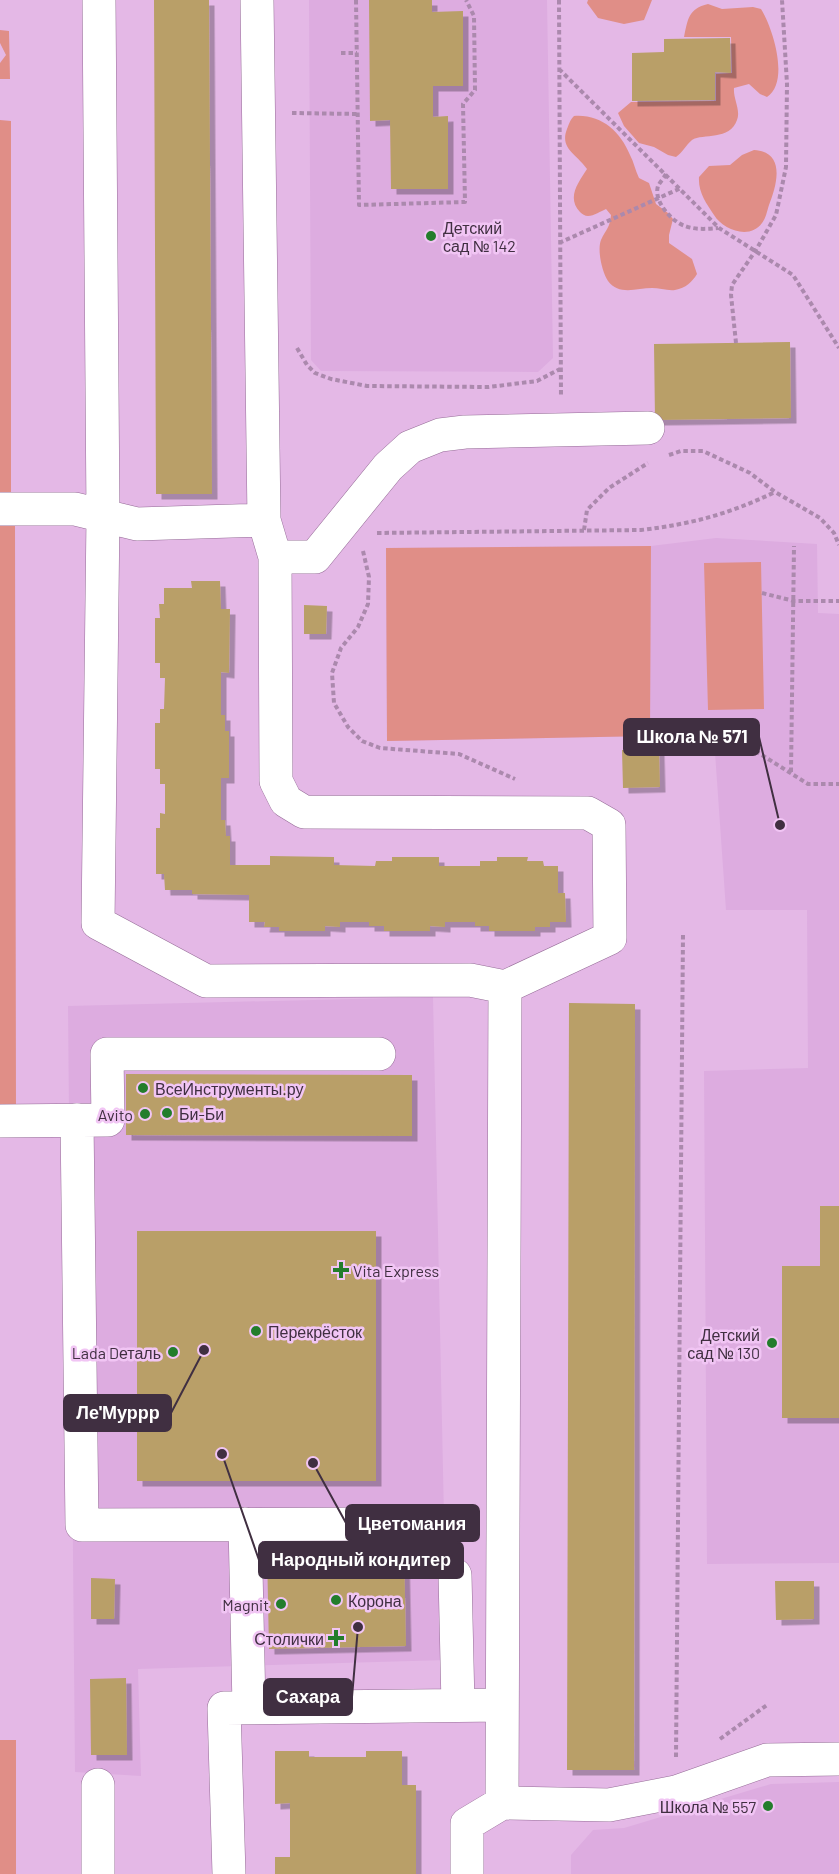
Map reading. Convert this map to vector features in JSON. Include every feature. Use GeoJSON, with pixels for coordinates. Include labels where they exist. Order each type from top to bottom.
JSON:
{"type":"FeatureCollection","features":[{"type":"Feature","properties":{"kind":"lane"},"geometry":{"type":"LineString","coordinates":[[99,0],[103,516],[98,923],[206,981],[470,980],[505,987],[610,938],[609,825],[588,813],[304,812],[286,801],[276,781],[275,557],[264,520],[257,0]]}},
{"type":"Feature","properties":{"kind":"lane"},"geometry":{"type":"LineString","coordinates":[[275,557],[315,557],[350,533],[388,466],[410,447],[440,435],[465,432],[648,428]]}},
{"type":"Feature","properties":{"kind":"lane"},"geometry":{"type":"LineString","coordinates":[[0,509],[75,509],[137,524],[264,520]]}},
{"type":"Feature","properties":{"kind":"lane"},"geometry":{"type":"LineString","coordinates":[[502,1803],[505,987]]}},
{"type":"Feature","properties":{"kind":"lane"},"geometry":{"type":"LineString","coordinates":[[0,1121],[108,1120],[107,1054],[379,1054]]}},
{"type":"Feature","properties":{"kind":"lane"},"geometry":{"type":"LineString","coordinates":[[77,1120],[82,1525],[396,1524]]}},
{"type":"Feature","properties":{"kind":"lane"},"geometry":{"type":"LineString","coordinates":[[244,1524],[249,1707]]}},
{"type":"Feature","properties":{"kind":"lane"},"geometry":{"type":"LineString","coordinates":[[455,1575],[458,1705]]}},
{"type":"Feature","properties":{"kind":"lane"},"geometry":{"type":"LineString","coordinates":[[229,1874],[224,1708],[502,1705]]}},
{"type":"Feature","properties":{"kind":"lane"},"geometry":{"type":"LineString","coordinates":[[466,1874],[466,1824],[502,1803],[609,1805],[676,1792],[767,1760],[839,1759]]}},
{"type":"Feature","properties":{"kind":"lane"},"geometry":{"type":"LineString","coordinates":[[98,1785],[98,1874]]}},
{"type":"Feature","properties":{"kind":"path"},"geometry":{"type":"LineString","coordinates":[[356,0],[359,205],[465,202],[464,104],[475,90],[474,16],[466,0]]}},
{"type":"Feature","properties":{"kind":"path"},"geometry":{"type":"LineString","coordinates":[[559,0],[561,431]]}},
{"type":"Feature","properties":{"kind":"path"},"geometry":{"type":"LineString","coordinates":[[736,343],[732,285],[776,215],[786,167],[787,84],[782,0]]}},
{"type":"Feature","properties":{"kind":"path"},"geometry":{"type":"LineString","coordinates":[[341,53],[357,53]]}},
{"type":"Feature","properties":{"kind":"path"},"geometry":{"type":"LineString","coordinates":[[559,69],[719,228],[793,275],[839,348]]}},
{"type":"Feature","properties":{"kind":"path"},"geometry":{"type":"LineString","coordinates":[[291,104],[292,125]]}},
{"type":"Feature","properties":{"kind":"path"},"geometry":{"type":"LineString","coordinates":[[258,113],[358,114]]}},
{"type":"Feature","properties":{"kind":"path"},"geometry":{"type":"LineString","coordinates":[[666,174],[658,187],[658,198],[669,214],[684,226],[703,230],[719,228]]}},
{"type":"Feature","properties":{"kind":"path"},"geometry":{"type":"LineString","coordinates":[[559,243],[681,188]]}},
{"type":"Feature","properties":{"kind":"path"},"geometry":{"type":"LineString","coordinates":[[295,343],[298,352],[315,373],[331,379],[367,386],[489,387],[537,381],[560,369]]}},
{"type":"Feature","properties":{"kind":"path"},"geometry":{"type":"LineString","coordinates":[[662,457],[681,451],[704,451],[750,473],[775,492],[820,518],[834,533],[839,545]]}},
{"type":"Feature","properties":{"kind":"path"},"geometry":{"type":"LineString","coordinates":[[584,530],[587,510],[609,488],[652,460]]}},
{"type":"Feature","properties":{"kind":"path"},"geometry":{"type":"LineString","coordinates":[[524,782],[459,754],[380,748],[362,741],[348,727],[334,703],[332,673],[341,648],[358,627],[368,604],[369,577],[350,533],[368,535],[378,532],[641,530],[678,526],[740,508],[775,492]]}},
{"type":"Feature","properties":{"kind":"path"},"geometry":{"type":"LineString","coordinates":[[791,772],[794,546]]}},
{"type":"Feature","properties":{"kind":"path"},"geometry":{"type":"LineString","coordinates":[[762,593],[794,601],[839,601]]}},
{"type":"Feature","properties":{"kind":"path"},"geometry":{"type":"LineString","coordinates":[[643,724],[714,725],[808,784],[839,784]]}},
{"type":"Feature","properties":{"kind":"path"},"geometry":{"type":"LineString","coordinates":[[676,1792],[683,935]]}},
{"type":"Feature","properties":{"kind":"path"},"geometry":{"type":"LineString","coordinates":[[396,1524],[412,1512],[502,1509]]}},
{"type":"Feature","properties":{"kind":"shaded area","name":"Детский сад № 142"},"geometry":{"type":"Polygon","coordinates":[[[309,0],[547,0],[553,358],[538,372],[321,371],[311,360],[309,0]]]}},
{"type":"Feature","properties":{"kind":"shaded area"},"geometry":{"type":"Polygon","coordinates":[[[588,0],[652,0],[644,20],[624,24],[598,18],[587,3],[588,0]]]}},
{"type":"Feature","properties":{"kind":"shaded area"},"geometry":{"type":"Polygon","coordinates":[[[708,4],[722,9],[753,7],[761,9],[777,54],[777,80],[774,90],[767,97],[749,84],[734,88],[738,112],[734,127],[723,134],[692,140],[676,157],[639,143],[624,126],[618,113],[631,102],[716,101],[716,74],[732,73],[731,37],[684,37],[690,16],[696,9],[708,4]]]}},
{"type":"Feature","properties":{"kind":"shaded area"},"geometry":{"type":"Polygon","coordinates":[[[0,30],[9,31],[10,79],[0,79],[0,63],[6,55],[0,43],[0,30]]]}},
{"type":"Feature","properties":{"kind":"shaded area"},"geometry":{"type":"Polygon","coordinates":[[[574,116],[584,116],[601,121],[621,138],[639,178],[649,183],[656,204],[673,219],[669,243],[692,259],[697,274],[691,282],[672,290],[652,288],[623,290],[612,286],[608,281],[602,267],[600,249],[601,240],[609,226],[611,215],[606,209],[593,215],[585,215],[580,212],[574,201],[575,190],[587,169],[565,142],[567,129],[574,116]]]}},
{"type":"Feature","properties":{"kind":"shaded area"},"geometry":{"type":"Polygon","coordinates":[[[0,120],[11,121],[11,501],[0,500],[0,120]]]}},
{"type":"Feature","properties":{"kind":"shaded area"},"geometry":{"type":"Polygon","coordinates":[[[754,150],[764,152],[775,163],[775,188],[762,223],[751,231],[737,231],[724,225],[714,215],[701,192],[699,177],[709,166],[730,165],[742,155],[754,150]]]}},
{"type":"Feature","properties":{"kind":"shaded area"},"geometry":{"type":"Polygon","coordinates":[[[0,523],[15,523],[16,1113],[0,1112],[0,523]]]}},
{"type":"Feature","properties":{"kind":"shaded area"},"geometry":{"type":"Polygon","coordinates":[[[716,538],[817,544],[818,613],[839,614],[839,1563],[707,1564],[704,1071],[808,1068],[807,910],[726,910],[714,738],[650,736],[387,741],[386,548],[651,546],[716,538]]]}},
{"type":"Feature","properties":{"kind":"shaded area"},"geometry":{"type":"Polygon","coordinates":[[[651,546],[650,736],[387,741],[386,548],[651,546]]]}},
{"type":"Feature","properties":{"kind":"shaded area"},"geometry":{"type":"Polygon","coordinates":[[[761,562],[764,709],[708,710],[704,563],[761,562]]]}},
{"type":"Feature","properties":{"kind":"shaded area"},"geometry":{"type":"Polygon","coordinates":[[[433,997],[447,1660],[138,1669],[141,1776],[75,1772],[68,1006],[433,997]]]}},
{"type":"Feature","properties":{"kind":"shaded area"},"geometry":{"type":"Polygon","coordinates":[[[0,1740],[16,1740],[16,1874],[0,1874],[0,1740]]]}},
{"type":"Feature","properties":{"kind":"shaded area","name":"Школа № 557"},"geometry":{"type":"Polygon","coordinates":[[[839,1782],[839,1874],[571,1874],[571,1855],[593,1830],[624,1828],[771,1784],[839,1782]]]}},
{"type":"Feature","properties":{"kind":"building"},"geometry":{"type":"Polygon","coordinates":[[[154,0],[209,0],[212,494],[156,494],[154,0]]]}},
{"type":"Feature","properties":{"kind":"building"},"geometry":{"type":"Polygon","coordinates":[[[369,0],[432,0],[432,12],[463,11],[463,86],[433,86],[433,117],[448,116],[448,189],[391,189],[390,120],[370,121],[369,0]]]}},
{"type":"Feature","properties":{"kind":"building"},"geometry":{"type":"Polygon","coordinates":[[[730,38],[731,73],[715,72],[715,100],[632,101],[632,53],[664,52],[664,39],[730,38]]]}},
{"type":"Feature","properties":{"kind":"building"},"geometry":{"type":"Polygon","coordinates":[[[790,342],[791,418],[655,420],[654,344],[790,342]]]}},
{"type":"Feature","properties":{"kind":"building"},"geometry":{"type":"Polygon","coordinates":[[[191,581],[220,581],[221,609],[230,609],[229,673],[221,672],[221,715],[225,715],[225,731],[229,731],[229,778],[221,778],[221,820],[225,820],[226,836],[230,836],[230,865],[270,865],[270,856],[334,857],[334,865],[375,866],[376,861],[392,861],[392,857],[439,857],[439,866],[480,866],[480,861],[497,861],[497,857],[528,857],[527,861],[543,861],[544,866],[558,866],[558,893],[565,893],[566,922],[550,922],[550,927],[535,927],[535,931],[489,931],[489,926],[475,926],[475,922],[445,922],[445,927],[430,926],[430,931],[384,931],[384,926],[369,926],[369,922],[340,922],[340,927],[325,926],[325,931],[279,931],[279,927],[264,927],[265,922],[249,922],[249,895],[192,894],[192,890],[165,890],[164,874],[156,874],[156,828],[160,828],[160,813],[165,814],[165,784],[160,784],[160,769],[155,769],[155,723],[160,723],[160,709],[164,709],[165,678],[160,678],[160,663],[155,663],[155,618],[160,618],[159,604],[164,604],[164,588],[192,588],[191,581]]]}},
{"type":"Feature","properties":{"kind":"building"},"geometry":{"type":"Polygon","coordinates":[[[304,605],[327,606],[326,634],[304,634],[304,605]]]}},
{"type":"Feature","properties":{"kind":"building"},"geometry":{"type":"Polygon","coordinates":[[[622,750],[659,750],[660,787],[623,788],[622,750]]]}},
{"type":"Feature","properties":{"kind":"building"},"geometry":{"type":"Polygon","coordinates":[[[569,1003],[635,1004],[634,1770],[567,1770],[569,1003]]]}},
{"type":"Feature","properties":{"kind":"building"},"geometry":{"type":"Polygon","coordinates":[[[126,1074],[412,1075],[412,1136],[126,1135],[126,1074]]]}},
{"type":"Feature","properties":{"kind":"building"},"geometry":{"type":"Polygon","coordinates":[[[820,1206],[839,1206],[839,1418],[782,1418],[782,1266],[820,1266],[820,1206]]]}},
{"type":"Feature","properties":{"kind":"building","name":"Перекрёсток"},"geometry":{"type":"Polygon","coordinates":[[[137,1231],[376,1231],[376,1481],[137,1481],[137,1231]]]}},
{"type":"Feature","properties":{"kind":"building","name":"Корона"},"geometry":{"type":"Polygon","coordinates":[[[404,1549],[406,1646],[269,1649],[267,1552],[404,1549]]]}},
{"type":"Feature","properties":{"kind":"building"},"geometry":{"type":"Polygon","coordinates":[[[91,1578],[115,1579],[114,1619],[91,1619],[91,1578]]]}},
{"type":"Feature","properties":{"kind":"building"},"geometry":{"type":"Polygon","coordinates":[[[775,1581],[814,1581],[814,1619],[776,1620],[775,1581]]]}},
{"type":"Feature","properties":{"kind":"building"},"geometry":{"type":"Polygon","coordinates":[[[126,1678],[127,1755],[91,1755],[90,1679],[126,1678]]]}},
{"type":"Feature","properties":{"kind":"building"},"geometry":{"type":"Polygon","coordinates":[[[275,1751],[309,1751],[309,1757],[366,1757],[366,1751],[402,1751],[402,1785],[416,1785],[416,1874],[275,1874],[275,1857],[290,1857],[290,1803],[275,1804],[275,1751]]]}},
{"type":"Feature","properties":{"kind":"place","name":"Детский сад № 142"},"geometry":{"type":"Point","coordinates":[431,236]}},
{"type":"Feature","properties":{"kind":"place","name":"Школа № 571"},"geometry":{"type":"Point","coordinates":[780,825]}},
{"type":"Feature","properties":{"kind":"place","name":"ВсеИнструменты.ру"},"geometry":{"type":"Point","coordinates":[143,1088]}},
{"type":"Feature","properties":{"kind":"place","name":"Би-Би"},"geometry":{"type":"Point","coordinates":[167,1113]}},
{"type":"Feature","properties":{"kind":"place","name":"Avito"},"geometry":{"type":"Point","coordinates":[145,1114]}},
{"type":"Feature","properties":{"kind":"place","name":"Vita Express"},"geometry":{"type":"Point","coordinates":[341,1270]}},
{"type":"Feature","properties":{"kind":"place","name":"Перекрёсток"},"geometry":{"type":"Point","coordinates":[256,1331]}},
{"type":"Feature","properties":{"kind":"place","name":"Детский сад № 130"},"geometry":{"type":"Point","coordinates":[772,1343]}},
{"type":"Feature","properties":{"kind":"place","name":"Ле'Муррр"},"geometry":{"type":"Point","coordinates":[204,1350]}},
{"type":"Feature","properties":{"kind":"place","name":"Lada Dеталь"},"geometry":{"type":"Point","coordinates":[173,1352]}},
{"type":"Feature","properties":{"kind":"place","name":"Народный кондитер"},"geometry":{"type":"Point","coordinates":[222,1454]}},
{"type":"Feature","properties":{"kind":"place","name":"Цветомания"},"geometry":{"type":"Point","coordinates":[313,1463]}},
{"type":"Feature","properties":{"kind":"place","name":"Корона"},"geometry":{"type":"Point","coordinates":[336,1600]}},
{"type":"Feature","properties":{"kind":"place","name":"Magnit"},"geometry":{"type":"Point","coordinates":[281,1604]}},
{"type":"Feature","properties":{"kind":"place","name":"Сахара"},"geometry":{"type":"Point","coordinates":[358,1627]}},
{"type":"Feature","properties":{"kind":"place","name":"Столички"},"geometry":{"type":"Point","coordinates":[336,1638]}},
{"type":"Feature","properties":{"kind":"place","name":"Школа № 557"},"geometry":{"type":"Point","coordinates":[768,1806]}}]}
